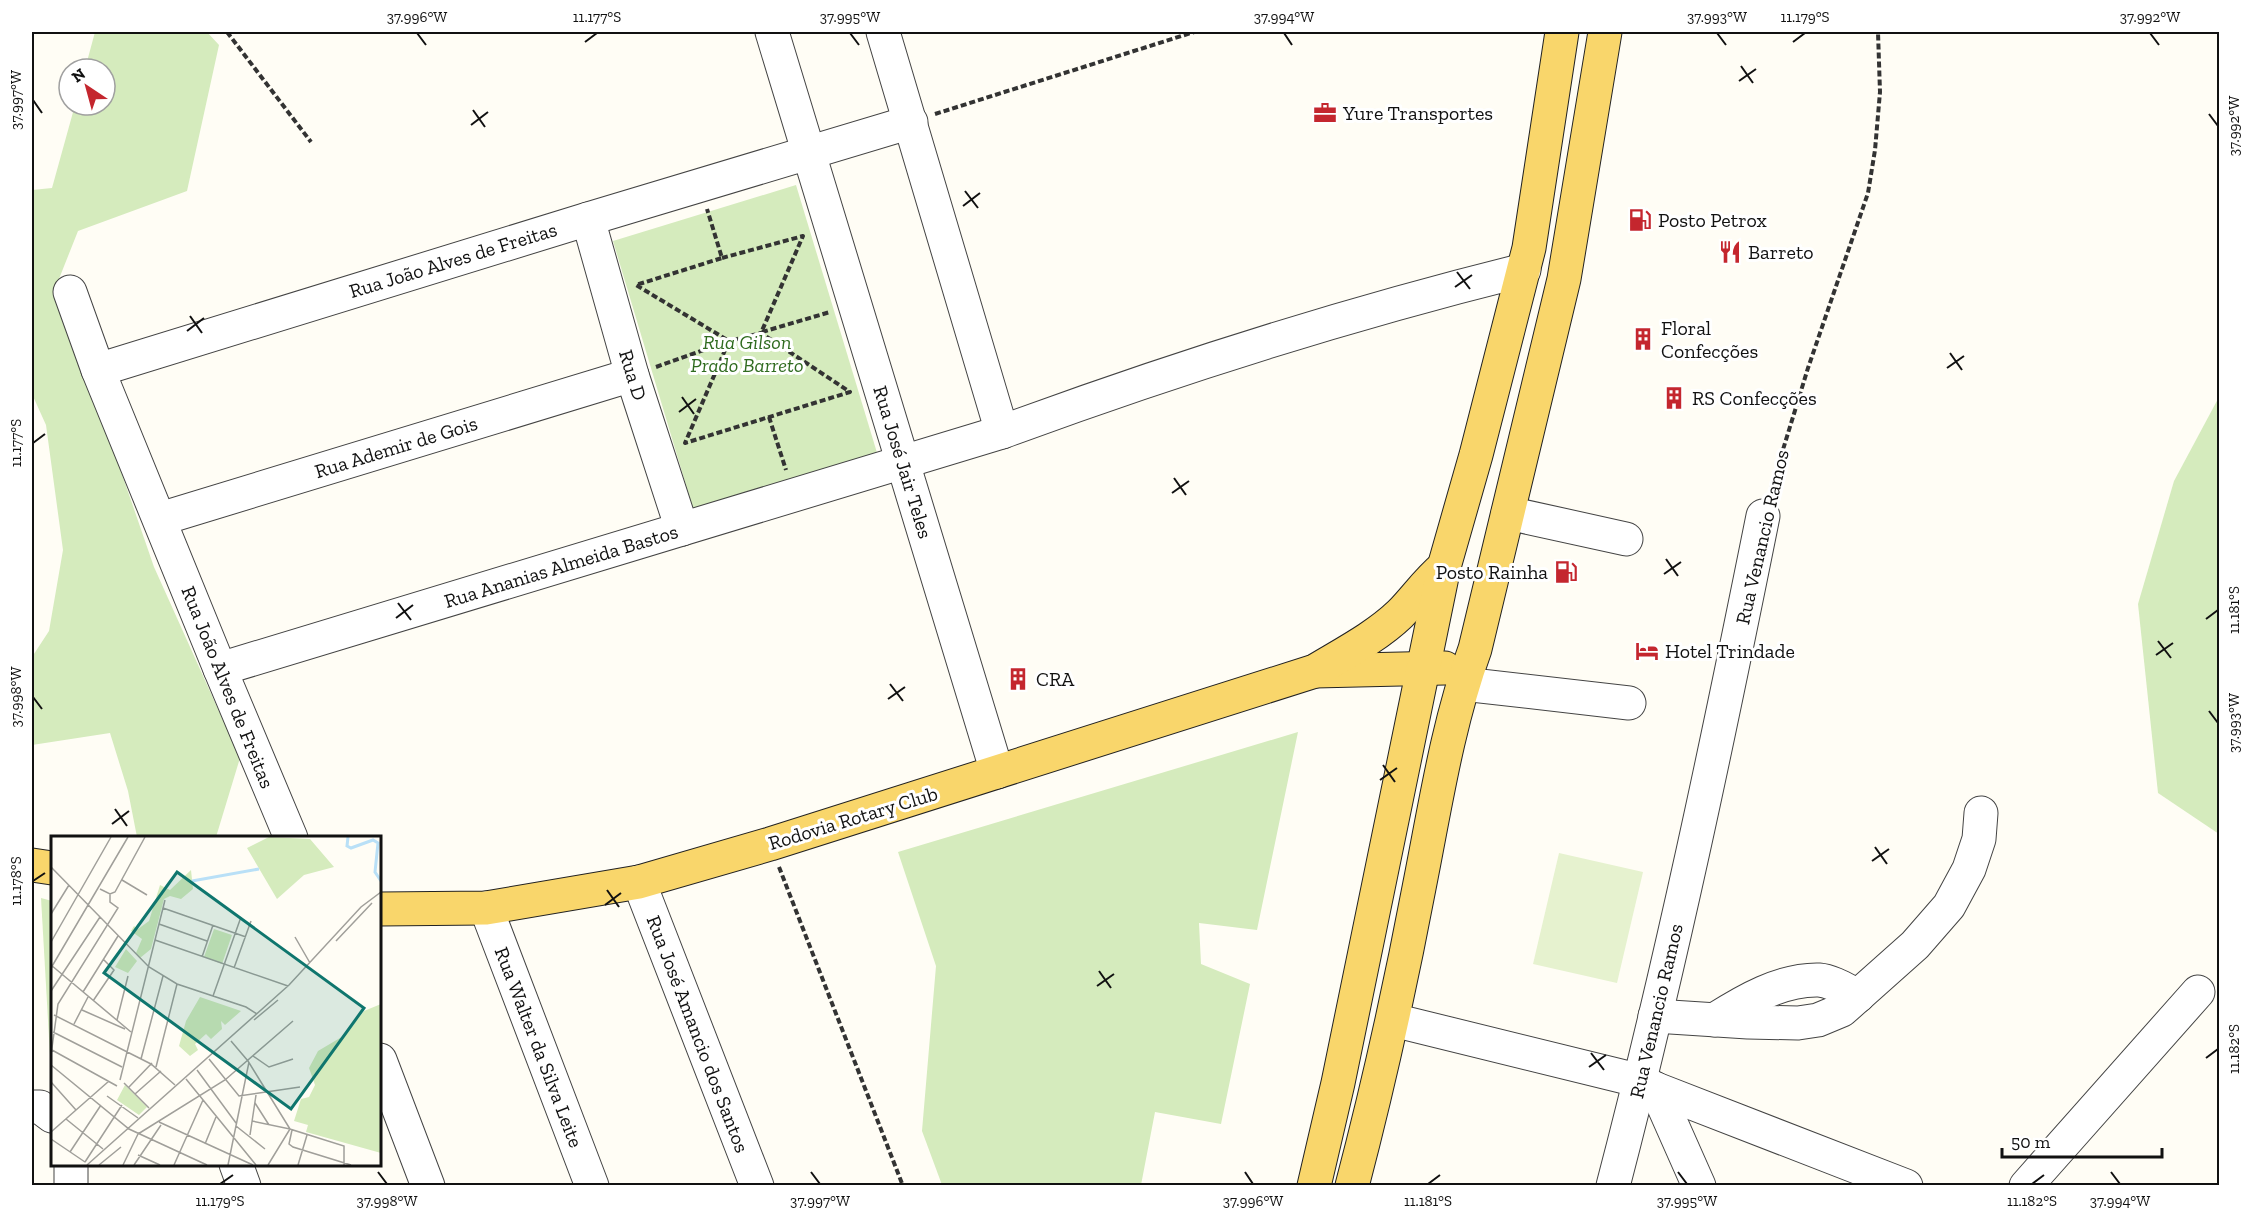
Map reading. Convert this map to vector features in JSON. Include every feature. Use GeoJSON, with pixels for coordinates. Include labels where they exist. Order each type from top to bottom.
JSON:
{"type":"FeatureCollection","features":[{"type":"Feature","properties":{"kind":"main road"},"geometry":{"type":"LineString","coordinates":[[1314,1185],[1338,1083],[1444,567],[1476,455],[1529,248],[1562,32]]}},
{"type":"Feature","properties":{"kind":"main road"},"geometry":{"type":"LineString","coordinates":[[1352,1185],[1393,1020],[1445,755],[1475,649],[1570,246],[1605,32]]}},
{"type":"Feature","properties":{"kind":"main road"},"geometry":{"type":"LineString","coordinates":[[1521,281],[1558,300]]}},
{"type":"Feature","properties":{"kind":"main road"},"geometry":{"type":"LineString","coordinates":[[1315,671],[1371,636],[1399,615],[1432,577],[1444,567]]}},
{"type":"Feature","properties":{"kind":"main road"},"geometry":{"type":"LineString","coordinates":[[1315,671],[1424,668],[1466,676]]}},
{"type":"Feature","properties":{"kind":"main road","name":"Rodovia Rotary Club"},"geometry":{"type":"LineString","coordinates":[[381,909],[486,908],[639,882],[770,844],[1315,671]]}},
{"type":"Feature","properties":{"kind":"main road"},"geometry":{"type":"LineString","coordinates":[[32,865],[51,868]]}},
{"type":"Feature","properties":{"kind":"main road"},"geometry":{"type":"LineString","coordinates":[[1338,1083],[1377,1088]]}},
{"type":"Feature","properties":{"kind":"street","name":"Rua José Jair Teles"},"geometry":{"type":"LineString","coordinates":[[772,32],[997,772]]}},
{"type":"Feature","properties":{"kind":"street"},"geometry":{"type":"LineString","coordinates":[[883,32],[1002,432]]}},
{"type":"Feature","properties":{"kind":"street","name":"Rua João Alves de Freitas"},"geometry":{"type":"LineString","coordinates":[[98,370],[911,122]]}},
{"type":"Feature","properties":{"kind":"street","name":"Rua D"},"geometry":{"type":"LineString","coordinates":[[588,219],[632,375],[682,529]]}},
{"type":"Feature","properties":{"kind":"street","name":"Rua Ananias Almeida Bastos"},"geometry":{"type":"LineString","coordinates":[[220,669],[1002,432],[1083,402],[1259,344],[1429,293],[1521,281]]}},
{"type":"Feature","properties":{"kind":"street","name":"Rua João Alves de Freitas"},"geometry":{"type":"LineString","coordinates":[[70,292],[98,370],[291,836]]}},
{"type":"Feature","properties":{"kind":"street","name":"Rua Ademir de Gois"},"geometry":{"type":"LineString","coordinates":[[160,519],[632,375]]}},
{"type":"Feature","properties":{"kind":"street"},"geometry":{"type":"LineString","coordinates":[[1508,513],[1626,539]]}},
{"type":"Feature","properties":{"kind":"street","name":"Rua Venancio Ramos"},"geometry":{"type":"LineString","coordinates":[[1613,1185],[1648,1085],[1655,1016],[1715,753],[1763,516]]}},
{"type":"Feature","properties":{"kind":"street"},"geometry":{"type":"LineString","coordinates":[[1466,676],[1629,703]]}},
{"type":"Feature","properties":{"kind":"street"},"geometry":{"type":"LineString","coordinates":[[1655,1016],[1714,1020],[1752,998],[1797,983],[1820,980],[1858,996],[1915,945],[1949,906],[1969,869],[1979,839],[1981,813]]}},
{"type":"Feature","properties":{"kind":"street","name":"Rua José Amancio dos Santos"},"geometry":{"type":"LineString","coordinates":[[639,882],[757,1185]]}},
{"type":"Feature","properties":{"kind":"street","name":"Rua Walter da Silva Leite"},"geometry":{"type":"LineString","coordinates":[[486,908],[592,1185]]}},
{"type":"Feature","properties":{"kind":"street"},"geometry":{"type":"LineString","coordinates":[[2026,1185],[2198,992]]}},
{"type":"Feature","properties":{"kind":"street"},"geometry":{"type":"LineString","coordinates":[[1393,1020],[1648,1085],[1906,1185]]}},
{"type":"Feature","properties":{"kind":"street"},"geometry":{"type":"LineString","coordinates":[[381,1063],[428,1185]]}},
{"type":"Feature","properties":{"kind":"street"},"geometry":{"type":"LineString","coordinates":[[1648,1085],[1699,1185]]}},
{"type":"Feature","properties":{"kind":"street"},"geometry":{"type":"LineString","coordinates":[[32,1107],[40,1107],[51,1115]]}},
{"type":"Feature","properties":{"kind":"street"},"geometry":{"type":"LineString","coordinates":[[71,1166],[71,1185]]}},
{"type":"Feature","properties":{"kind":"street"},"geometry":{"type":"LineString","coordinates":[[237,1166],[244,1185]]}},
{"type":"Feature","properties":{"kind":"path"},"geometry":{"type":"LineString","coordinates":[[227,32],[311,142]]}},
{"type":"Feature","properties":{"kind":"path"},"geometry":{"type":"LineString","coordinates":[[911,122],[1194,32]]}},
{"type":"Feature","properties":{"kind":"path","name":"Rua Venancio Ramos"},"geometry":{"type":"LineString","coordinates":[[1763,516],[1808,368],[1868,193],[1875,150],[1880,92],[1878,32]]}},
{"type":"Feature","properties":{"kind":"path"},"geometry":{"type":"LineString","coordinates":[[700,185],[722,258]]}},
{"type":"Feature","properties":{"kind":"path"},"geometry":{"type":"LineString","coordinates":[[729,341],[636,285],[803,236],[761,333]]}},
{"type":"Feature","properties":{"kind":"path"},"geometry":{"type":"LineString","coordinates":[[632,375],[729,341],[841,309]]}},
{"type":"Feature","properties":{"kind":"path"},"geometry":{"type":"LineString","coordinates":[[729,341],[685,443],[850,392],[761,333]]}},
{"type":"Feature","properties":{"kind":"path"},"geometry":{"type":"LineString","coordinates":[[769,417],[794,496]]}},
{"type":"Feature","properties":{"kind":"path"},"geometry":{"type":"LineString","coordinates":[[770,844],[903,1185]]}},
{"type":"Feature","properties":{"kind":"green space"},"geometry":{"type":"Polygon","coordinates":[[[95,32],[207,32],[219,45],[187,191],[78,231],[53,294],[87,373],[154,567],[240,758],[216,836],[137,836],[128,791],[110,733],[32,745],[32,657],[49,631],[63,550],[46,425],[32,394],[32,190],[52,188],[72,117],[117,117],[117,57],[88,57],[95,32]]]}},
{"type":"Feature","properties":{"kind":"green space","name":"Rua Gilson Prado Barreto"},"geometry":{"type":"Polygon","coordinates":[[[796,185],[881,466],[697,522],[613,241],[796,185]]]}},
{"type":"Feature","properties":{"kind":"green space"},"geometry":{"type":"Polygon","coordinates":[[[2219,397],[2219,834],[2158,793],[2138,604],[2174,481],[2219,397]]]}},
{"type":"Feature","properties":{"kind":"green space"},"geometry":{"type":"Polygon","coordinates":[[[1298,732],[1257,930],[1199,923],[1201,964],[1250,984],[1221,1124],[1155,1112],[1141,1185],[942,1185],[922,1131],[936,966],[898,852],[1298,732]]]}},
{"type":"Feature","properties":{"kind":"green space"},"geometry":{"type":"Polygon","coordinates":[[[1559,853],[1643,872],[1617,983],[1533,964],[1559,853]]]}},
{"type":"Feature","properties":{"kind":"green space"},"geometry":{"type":"Polygon","coordinates":[[[41,898],[51,901],[51,1073],[41,898]]]}},
{"type":"Feature","properties":{"kind":"place","name":"Yure Transportes"},"geometry":{"type":"Point","coordinates":[1325,113]}},
{"type":"Feature","properties":{"kind":"place","name":"Posto Petrox"},"geometry":{"type":"Point","coordinates":[1640,220]}},
{"type":"Feature","properties":{"kind":"place","name":"Barreto"},"geometry":{"type":"Point","coordinates":[1730,252]}},
{"type":"Feature","properties":{"kind":"place","name":"Floral Confecções"},"geometry":{"type":"Point","coordinates":[1643,339]}},
{"type":"Feature","properties":{"kind":"place","name":"RS Confecções"},"geometry":{"type":"Point","coordinates":[1674,398]}},
{"type":"Feature","properties":{"kind":"place","name":"Posto Rainha"},"geometry":{"type":"Point","coordinates":[1566,572]}},
{"type":"Feature","properties":{"kind":"place","name":"Hotel Trindade"},"geometry":{"type":"Point","coordinates":[1647,651]}},
{"type":"Feature","properties":{"kind":"place","name":"CRA"},"geometry":{"type":"Point","coordinates":[1018,679]}}]}
